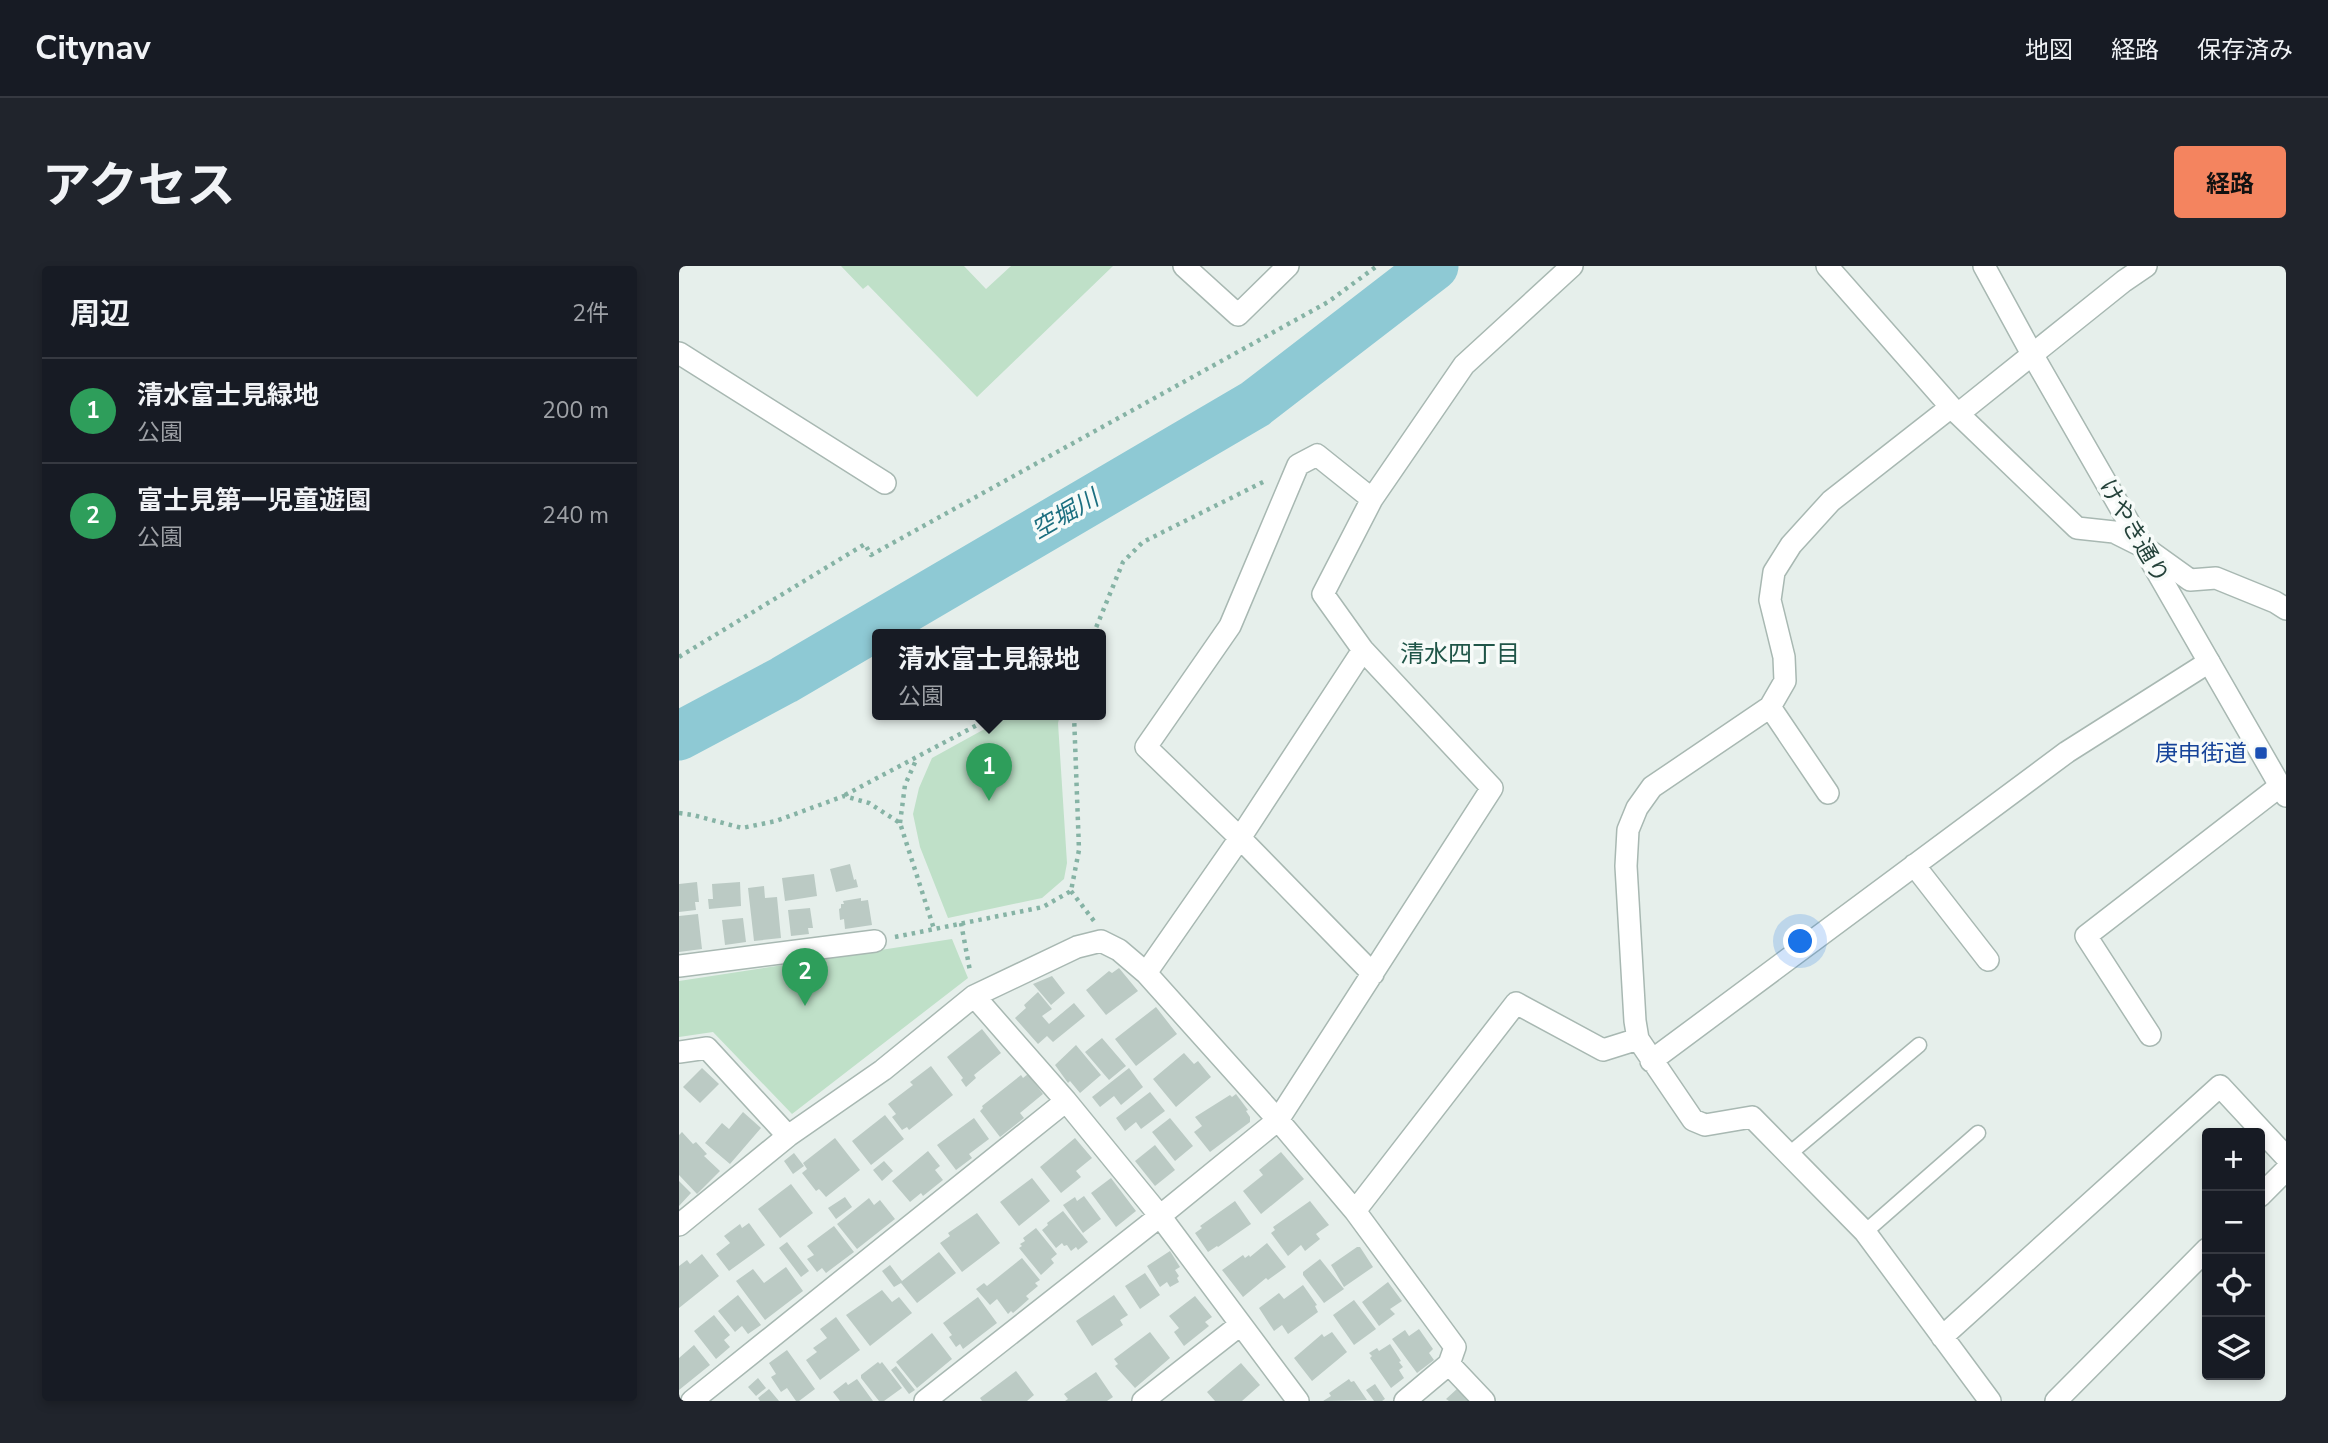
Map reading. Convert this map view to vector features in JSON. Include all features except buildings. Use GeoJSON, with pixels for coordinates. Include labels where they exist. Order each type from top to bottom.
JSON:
{"type":"FeatureCollection","features":[{"type":"Feature","properties":{"kind":"street"},"geometry":{"type":"LineString","coordinates":[[1184,266],[1238,314],[1288,266]]}},
{"type":"Feature","properties":{"kind":"street"},"geometry":{"type":"LineString","coordinates":[[925,1401],[1278,1120],[1492,788],[1363,650],[1323,594],[1372,499],[1464,365],[1572,266]]}},
{"type":"Feature","properties":{"kind":"street"},"geometry":{"type":"LineString","coordinates":[[1827,266],[1955,411],[2077,528],[2114,532],[2144,547],[2190,580],[2216,578],[2286,609]]}},
{"type":"Feature","properties":{"kind":"street","name":"けやき通り"},"geometry":{"type":"LineString","coordinates":[[1983,266],[2283,791]]}},
{"type":"Feature","properties":{"kind":"street"},"geometry":{"type":"LineString","coordinates":[[1990,1401],[1865,1232],[1752,1118],[1705,1125],[1693,1120],[1651,1061],[1638,1039],[1635,1021],[1626,866],[1628,830],[1637,808],[1652,787],[1770,707],[1785,681],[1784,657],[1769,600],[1774,572],[1791,545],[1831,501],[2032,354],[2146,266]]}},
{"type":"Feature","properties":{"kind":"street"},"geometry":{"type":"LineString","coordinates":[[679,353],[885,483]]}},
{"type":"Feature","properties":{"kind":"street"},"geometry":{"type":"LineString","coordinates":[[1372,499],[1317,455],[1298,465],[1230,626],[1146,747],[1240,838],[1373,974]]}},
{"type":"Feature","properties":{"kind":"street"},"geometry":{"type":"LineString","coordinates":[[1146,973],[1240,838],[1363,650]]}},
{"type":"Feature","properties":{"kind":"street"},"geometry":{"type":"LineString","coordinates":[[1651,1061],[2067,752],[2209,662]]}},
{"type":"Feature","properties":{"kind":"street"},"geometry":{"type":"LineString","coordinates":[[1770,707],[1828,793]]}},
{"type":"Feature","properties":{"kind":"street"},"geometry":{"type":"LineString","coordinates":[[2150,1035],[2086,936],[2283,791]]}},
{"type":"Feature","properties":{"kind":"street"},"geometry":{"type":"LineString","coordinates":[[1914,865],[1988,960]]}},
{"type":"Feature","properties":{"kind":"street"},"geometry":{"type":"LineString","coordinates":[[679,966],[875,941]]}},
{"type":"Feature","properties":{"kind":"street"},"geometry":{"type":"LineString","coordinates":[[679,1225],[788,1136],[883,1070],[974,996],[1077,947],[1101,942],[1119,950],[1146,973],[1278,1120],[1355,1211],[1455,1347],[1449,1364],[1405,1401]]}},
{"type":"Feature","properties":{"kind":"street"},"geometry":{"type":"LineString","coordinates":[[974,996],[1066,1101],[1160,1216],[1298,1401]]}},
{"type":"Feature","properties":{"kind":"street"},"geometry":{"type":"LineString","coordinates":[[1355,1211],[1516,1003],[1603,1050],[1638,1039]]}},
{"type":"Feature","properties":{"kind":"street"},"geometry":{"type":"LineString","coordinates":[[679,1052],[707,1048],[788,1136]]}},
{"type":"Feature","properties":{"kind":"street"},"geometry":{"type":"LineString","coordinates":[[1942,1337],[2220,1086],[2286,1157]]}},
{"type":"Feature","properties":{"kind":"street"},"geometry":{"type":"LineString","coordinates":[[691,1401],[1066,1101]]}},
{"type":"Feature","properties":{"kind":"street"},"geometry":{"type":"LineString","coordinates":[[2265,1191],[2286,1170]]}},
{"type":"Feature","properties":{"kind":"street"},"geometry":{"type":"LineString","coordinates":[[2056,1401],[2202,1254]]}},
{"type":"Feature","properties":{"kind":"street"},"geometry":{"type":"LineString","coordinates":[[1143,1401],[1240,1325]]}},
{"type":"Feature","properties":{"kind":"street"},"geometry":{"type":"LineString","coordinates":[[1449,1364],[1484,1401]]}},
{"type":"Feature","properties":{"kind":"lane"},"geometry":{"type":"LineString","coordinates":[[1788,1155],[1919,1045]]}},
{"type":"Feature","properties":{"kind":"lane"},"geometry":{"type":"LineString","coordinates":[[1865,1232],[1978,1133]]}},
{"type":"Feature","properties":{"kind":"path"},"geometry":{"type":"LineString","coordinates":[[679,657],[865,544],[871,555],[1328,302],[1377,266]]}},
{"type":"Feature","properties":{"kind":"path"},"geometry":{"type":"LineString","coordinates":[[1095,629],[1123,562],[1143,542],[1298,465]]}},
{"type":"Feature","properties":{"kind":"path"},"geometry":{"type":"LineString","coordinates":[[679,813],[742,828],[776,821],[844,796],[987,720]]}},
{"type":"Feature","properties":{"kind":"path"},"geometry":{"type":"LineString","coordinates":[[1074,720],[1079,850],[1071,891],[1093,920],[1101,942]]}},
{"type":"Feature","properties":{"kind":"path"},"geometry":{"type":"LineString","coordinates":[[917,758],[905,785],[900,823],[934,929]]}},
{"type":"Feature","properties":{"kind":"path"},"geometry":{"type":"LineString","coordinates":[[844,796],[869,803],[900,823]]}},
{"type":"Feature","properties":{"kind":"path"},"geometry":{"type":"LineString","coordinates":[[875,941],[1043,907],[1071,891]]}},
{"type":"Feature","properties":{"kind":"path"},"geometry":{"type":"LineString","coordinates":[[961,923],[974,996]]}},
{"type":"Feature","properties":{"kind":"green space"},"geometry":{"type":"Polygon","coordinates":[[[841,266],[964,266],[986,289],[1011,266],[1113,266],[977,397],[868,285],[863,289],[841,266]]]}},
{"type":"Feature","properties":{"kind":"green space"},"geometry":{"type":"Polygon","coordinates":[[[1001,720],[1059,720],[1067,863],[1064,879],[1042,898],[948,918],[920,847],[913,814],[919,788],[932,758],[1001,720]]]}},
{"type":"Feature","properties":{"kind":"green space"},"geometry":{"type":"Polygon","coordinates":[[[952,939],[968,978],[792,1114],[713,1032],[679,1037],[679,981],[952,939]]]}},
{"type":"Feature","properties":{"kind":"waterway","name":"空堀川"},"geometry":{"type":"LineString","coordinates":[[679,736],[784,680],[1255,404],[1434,266]]}},
{"type":"Feature","properties":{"kind":"place","name":"庚申街道"},"geometry":{"type":"Point","coordinates":[2261,753]}},
{"type":"Feature","properties":{"kind":"place","name":"清水富士見緑地"},"geometry":{"type":"Point","coordinates":[989,801]}},
{"type":"Feature","properties":{"kind":"place","name":"富士見第一児童遊園"},"geometry":{"type":"Point","coordinates":[805,1006]}},
{"type":"Feature","properties":{"kind":"district","name":"清水四丁目"},"geometry":{"type":"Point","coordinates":[1460,654]}}]}
